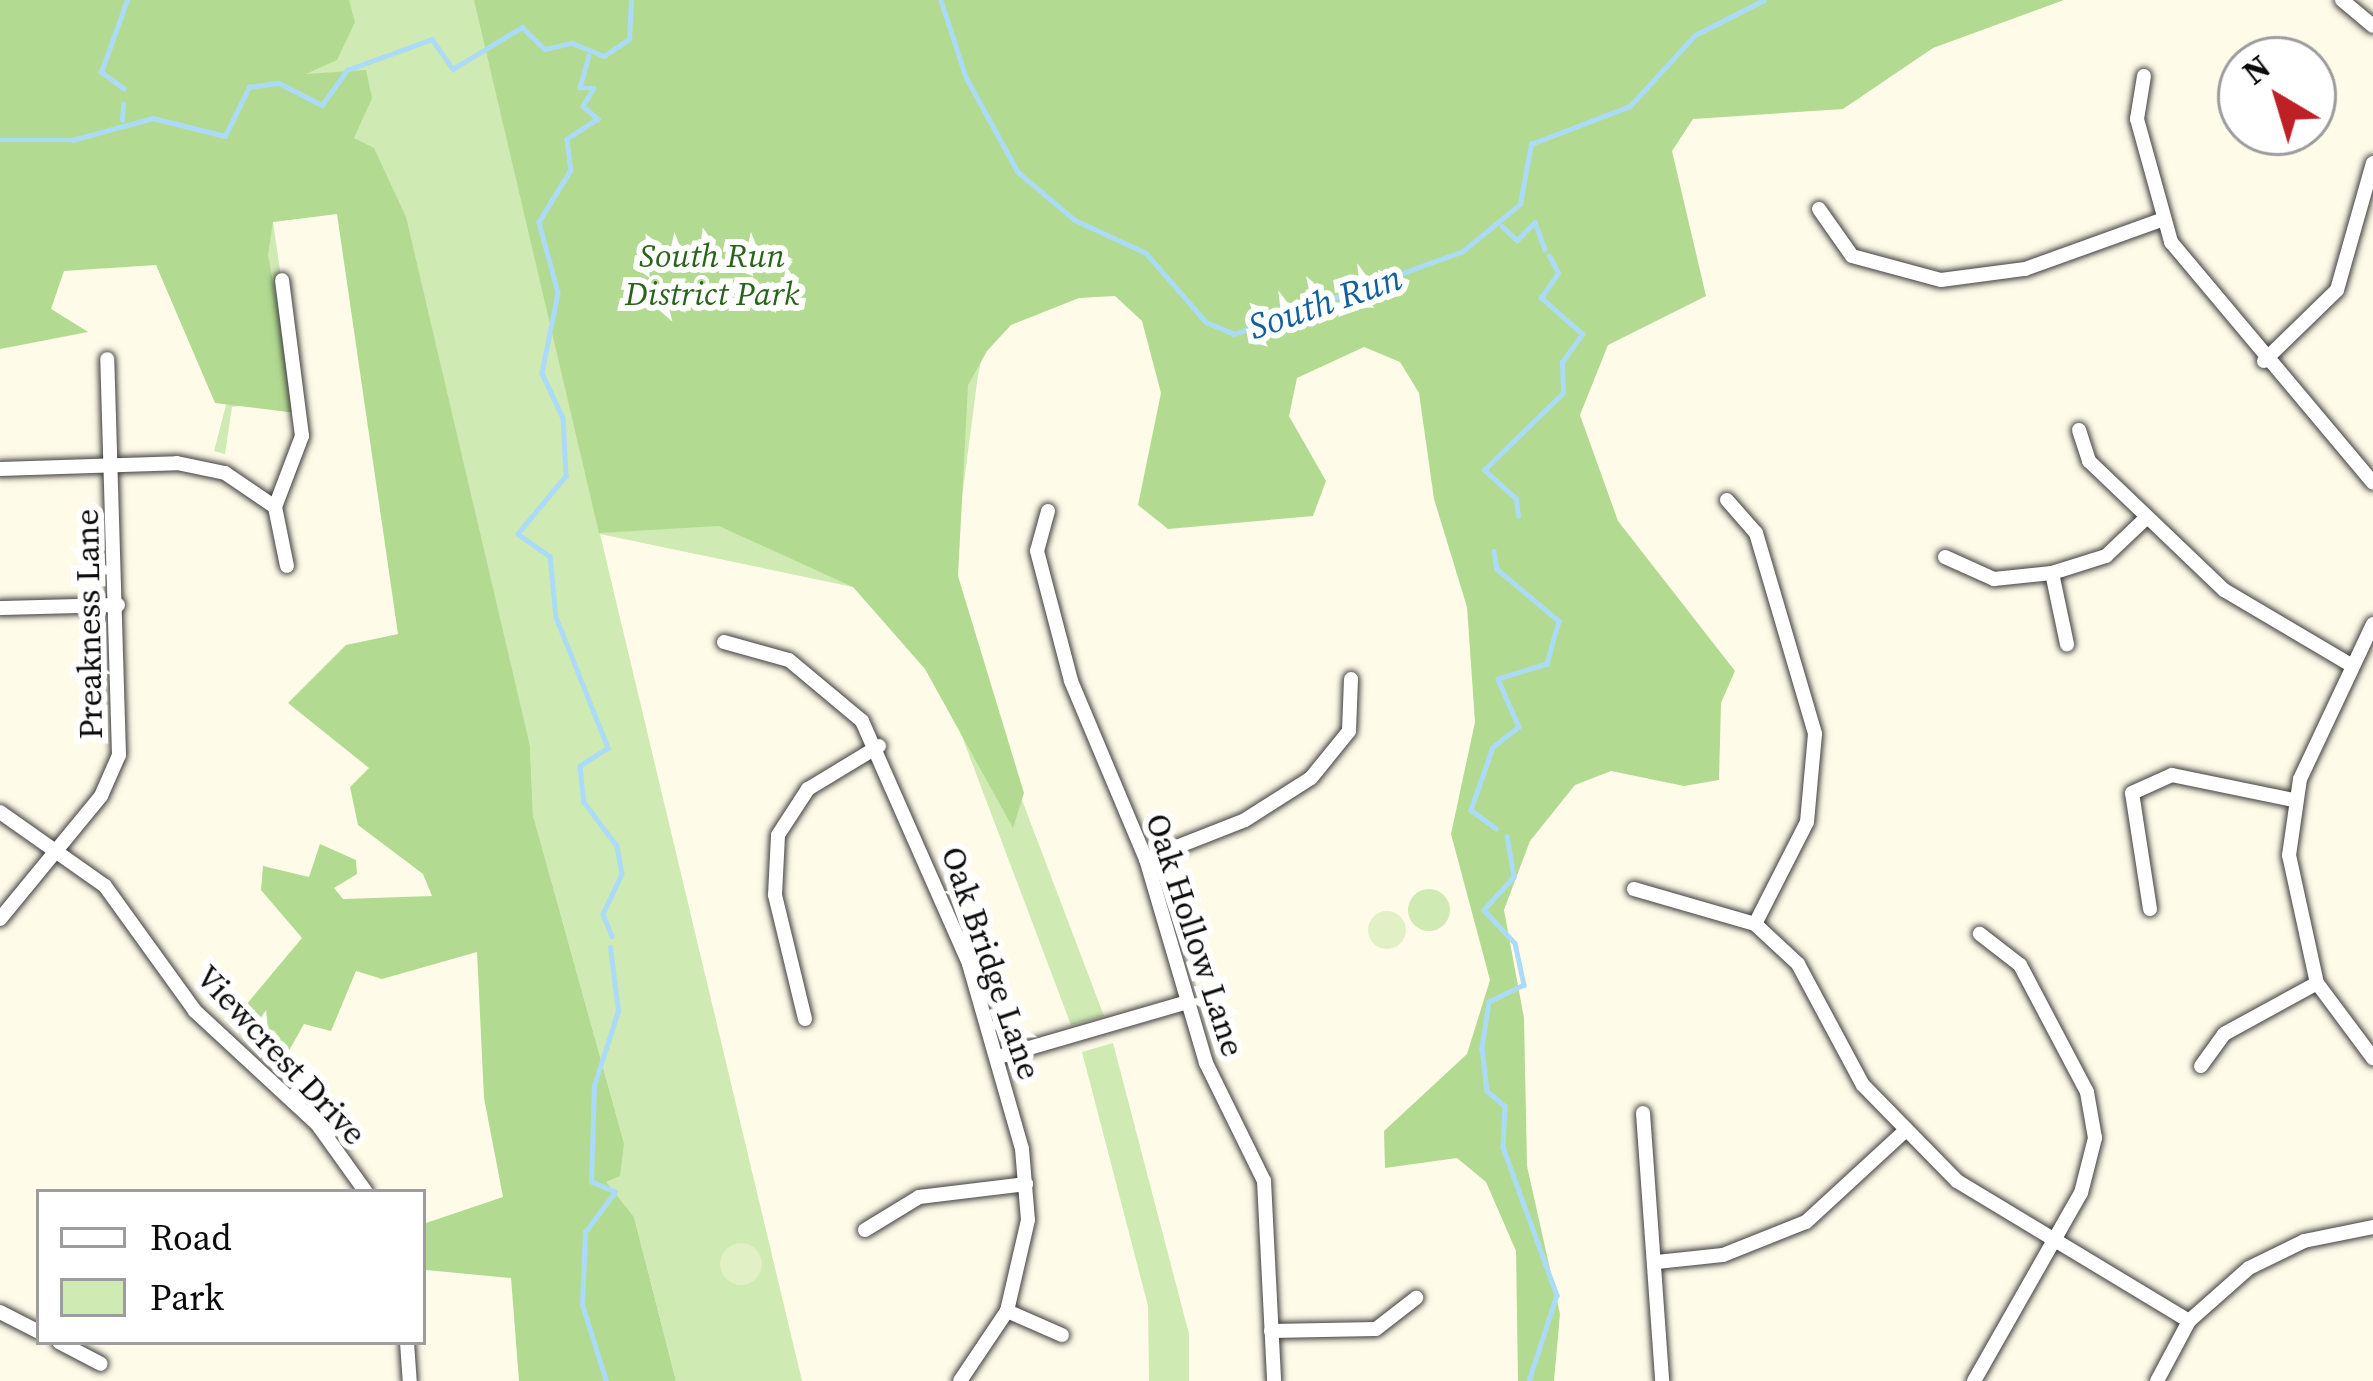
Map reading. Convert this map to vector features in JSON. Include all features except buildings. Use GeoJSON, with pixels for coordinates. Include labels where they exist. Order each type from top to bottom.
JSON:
{"type":"FeatureCollection","features":[{"type":"Feature","properties":{"kind":"street"},"geometry":{"type":"LineString","coordinates":[[2342,0],[2373,26]]}},
{"type":"Feature","properties":{"kind":"street"},"geometry":{"type":"LineString","coordinates":[[2144,76],[2136,112],[2161,220],[2264,361],[2373,483]]}},
{"type":"Feature","properties":{"kind":"street"},"geometry":{"type":"LineString","coordinates":[[2264,361],[2338,290],[2373,163]]}},
{"type":"Feature","properties":{"kind":"street"},"geometry":{"type":"LineString","coordinates":[[1819,209],[1852,256],[1941,280],[2025,269],[2161,220]]}},
{"type":"Feature","properties":{"kind":"street"},"geometry":{"type":"LineString","coordinates":[[281,280],[302,436],[275,507],[286,566]]}},
{"type":"Feature","properties":{"kind":"street","name":"Preakness Lane"},"geometry":{"type":"LineString","coordinates":[[0,919],[101,796],[119,755],[118,605],[106,359]]}},
{"type":"Feature","properties":{"kind":"street"},"geometry":{"type":"LineString","coordinates":[[2079,430],[2090,461],[2244,606],[2351,665]]}},
{"type":"Feature","properties":{"kind":"street"},"geometry":{"type":"LineString","coordinates":[[0,469],[207,467],[275,507]]}},
{"type":"Feature","properties":{"kind":"street"},"geometry":{"type":"LineString","coordinates":[[1727,500],[1756,532],[1815,734],[1807,822],[1756,924]]}},
{"type":"Feature","properties":{"kind":"street","name":"Oak Hollow Lane"},"geometry":{"type":"LineString","coordinates":[[1048,511],[1037,551],[1055,630],[1146,859],[1184,1003],[1264,1181],[1274,1381]]}},
{"type":"Feature","properties":{"kind":"street"},"geometry":{"type":"LineString","coordinates":[[1945,556],[1994,579],[2052,573],[2097,561],[2146,518]]}},
{"type":"Feature","properties":{"kind":"street"},"geometry":{"type":"LineString","coordinates":[[2052,573],[2067,644]]}},
{"type":"Feature","properties":{"kind":"street"},"geometry":{"type":"LineString","coordinates":[[0,608],[118,605]]}},
{"type":"Feature","properties":{"kind":"street"},"geometry":{"type":"LineString","coordinates":[[2373,624],[2294,800],[2290,885],[2317,983],[2373,1058]]}},
{"type":"Feature","properties":{"kind":"street","name":"Oak Bridge Lane"},"geometry":{"type":"LineString","coordinates":[[724,642],[809,673],[879,746],[998,1057],[1026,1184],[1025,1244],[1006,1311],[960,1381]]}},
{"type":"Feature","properties":{"kind":"street"},"geometry":{"type":"LineString","coordinates":[[1146,859],[1245,820],[1311,778],[1349,731],[1351,679]]}},
{"type":"Feature","properties":{"kind":"street"},"geometry":{"type":"LineString","coordinates":[[805,1019],[775,895],[778,835],[808,789],[879,746]]}},
{"type":"Feature","properties":{"kind":"street"},"geometry":{"type":"LineString","coordinates":[[2150,909],[2132,793],[2172,775],[2294,800]]}},
{"type":"Feature","properties":{"kind":"street","name":"Viewcrest Drive"},"geometry":{"type":"LineString","coordinates":[[0,812],[58,844],[122,905],[214,1032],[319,1124],[363,1189]]}},
{"type":"Feature","properties":{"kind":"street"},"geometry":{"type":"LineString","coordinates":[[1634,890],[1756,924],[1798,964],[1845,1061],[1906,1130],[1978,1200],[2189,1321]]}},
{"type":"Feature","properties":{"kind":"street"},"geometry":{"type":"LineString","coordinates":[[1974,1381],[2054,1244],[2090,1171],[2091,1106],[2020,965],[1980,934]]}},
{"type":"Feature","properties":{"kind":"street"},"geometry":{"type":"LineString","coordinates":[[2201,1066],[2224,1034],[2317,983]]}},
{"type":"Feature","properties":{"kind":"street"},"geometry":{"type":"LineString","coordinates":[[998,1057],[1184,1003]]}},
{"type":"Feature","properties":{"kind":"street"},"geometry":{"type":"LineString","coordinates":[[1643,1113],[1658,1262],[1663,1381]]}},
{"type":"Feature","properties":{"kind":"street"},"geometry":{"type":"LineString","coordinates":[[1658,1262],[1790,1230],[1906,1130]]}},
{"type":"Feature","properties":{"kind":"street"},"geometry":{"type":"LineString","coordinates":[[865,1229],[919,1198],[1026,1184]]}},
{"type":"Feature","properties":{"kind":"street"},"geometry":{"type":"LineString","coordinates":[[2157,1381],[2189,1321],[2276,1252],[2373,1227]]}},
{"type":"Feature","properties":{"kind":"street"},"geometry":{"type":"LineString","coordinates":[[1271,1331],[1376,1328],[1416,1298]]}},
{"type":"Feature","properties":{"kind":"street"},"geometry":{"type":"LineString","coordinates":[[1006,1311],[1062,1335]]}},
{"type":"Feature","properties":{"kind":"street"},"geometry":{"type":"LineString","coordinates":[[0,1312],[36,1330]]}},
{"type":"Feature","properties":{"kind":"street"},"geometry":{"type":"LineString","coordinates":[[65,1345],[100,1364]]}},
{"type":"Feature","properties":{"kind":"street"},"geometry":{"type":"LineString","coordinates":[[407,1345],[410,1381]]}},
{"type":"Feature","properties":{"kind":"green space","name":"South Run District Park"},"geometry":{"type":"Polygon","coordinates":[[[0,0],[1882,0],[1017,205],[978,375],[948,605],[1104,1016],[1071,1025],[929,649],[853,587],[600,534],[802,1381],[676,1381],[634,1217],[605,1182],[624,1143],[533,815],[530,746],[371,209],[273,222],[303,428],[297,472],[286,493],[298,448],[293,398],[232,407],[225,454],[214,451],[230,390],[176,244],[25,269],[51,309],[88,332],[2,338],[0,0]]]}},
{"type":"Feature","properties":{"kind":"green space"},"geometry":{"type":"Polygon","coordinates":[[[0,0],[349,0],[355,22],[337,60],[306,74],[366,70],[372,98],[354,138],[374,148],[406,217],[530,746],[533,815],[624,1143],[620,1176],[606,1182],[634,1217],[676,1381],[519,1381],[511,1278],[426,1270],[426,1223],[503,1197],[484,1098],[477,952],[382,979],[356,971],[331,1031],[304,1024],[282,1063],[230,1024],[302,938],[261,890],[263,866],[309,877],[320,844],[356,860],[357,874],[334,888],[343,899],[432,896],[423,874],[358,825],[350,787],[369,768],[288,703],[346,645],[398,634],[337,214],[273,222],[268,255],[296,413],[215,403],[156,265],[64,271],[51,309],[88,332],[0,349],[0,0]]]}},
{"type":"Feature","properties":{"kind":"green space"},"geometry":{"type":"Polygon","coordinates":[[[474,0],[2064,0],[1933,48],[1843,109],[1693,119],[1672,151],[1706,296],[1608,345],[1580,415],[1618,521],[1735,671],[1721,703],[1719,780],[1684,786],[1611,771],[1575,785],[1530,841],[1504,910],[1524,1018],[1527,1166],[1560,1314],[1554,1381],[1518,1381],[1516,1251],[1486,1182],[1457,1158],[1385,1168],[1384,1131],[1467,1054],[1490,980],[1451,834],[1475,722],[1467,607],[1434,499],[1419,393],[1400,362],[1364,347],[1297,378],[1289,416],[1326,481],[1313,516],[1168,529],[1138,505],[1161,393],[1142,321],[1115,296],[1079,298],[1011,325],[987,351],[968,385],[958,576],[1024,793],[1013,828],[925,669],[853,587],[719,526],[599,533],[474,0]]]}},
{"type":"Feature","properties":{"kind":"green space"},"geometry":{"type":"Polygon","coordinates":[[[1429,889],[1444,895],[1450,910],[1444,925],[1429,931],[1414,925],[1408,910],[1414,895],[1429,889]]]}},
{"type":"Feature","properties":{"kind":"green space"},"geometry":{"type":"Polygon","coordinates":[[[1387,911],[1400,917],[1406,930],[1400,943],[1387,949],[1374,943],[1368,930],[1374,917],[1387,911]]]}},
{"type":"Feature","properties":{"kind":"green space"},"geometry":{"type":"Polygon","coordinates":[[[1113,1043],[1189,1334],[1189,1381],[1149,1381],[1148,1306],[1082,1052],[1113,1043]]]}},
{"type":"Feature","properties":{"kind":"green space"},"geometry":{"type":"Polygon","coordinates":[[[741,1243],[756,1249],[762,1264],[756,1279],[741,1285],[726,1279],[720,1264],[726,1249],[741,1243]]]}},
{"type":"Feature","properties":{"kind":"waterway"},"geometry":{"type":"LineString","coordinates":[[124,89],[101,72],[127,0]]}},
{"type":"Feature","properties":{"kind":"waterway","name":"South Run"},"geometry":{"type":"LineString","coordinates":[[0,140],[72,140],[153,118],[225,136],[249,87],[279,83],[322,105],[347,70],[432,39],[453,69],[522,27],[545,49],[572,43],[604,56],[629,39],[631,0]]}},
{"type":"Feature","properties":{"kind":"waterway","name":"South Run"},"geometry":{"type":"LineString","coordinates":[[941,0],[966,77],[1018,172],[1075,220],[1146,253],[1206,322],[1234,334],[1463,251],[1520,204],[1531,144],[1630,106],[1695,35],[1764,0]]}},
{"type":"Feature","properties":{"kind":"waterway"},"geometry":{"type":"LineString","coordinates":[[589,56],[580,88],[594,88],[583,106],[598,119],[567,139],[571,170],[539,222],[558,293],[542,373],[563,418],[566,476],[518,534],[550,556],[556,617],[608,748],[580,766],[584,802],[617,846],[622,874],[603,914],[612,936]]}},
{"type":"Feature","properties":{"kind":"waterway"},"geometry":{"type":"LineString","coordinates":[[122,120],[123,104]]}},
{"type":"Feature","properties":{"kind":"waterway"},"geometry":{"type":"LineString","coordinates":[[1502,226],[1517,240],[1535,222],[1545,249]]}},
{"type":"Feature","properties":{"kind":"waterway"},"geometry":{"type":"LineString","coordinates":[[1518,516],[1516,499],[1484,470],[1563,393],[1562,362],[1582,334],[1541,298],[1558,273],[1549,256]]}},
{"type":"Feature","properties":{"kind":"waterway"},"geometry":{"type":"LineString","coordinates":[[1494,551],[1497,569],[1559,621],[1547,664],[1498,679],[1519,727],[1493,747],[1471,810],[1496,828]]}},
{"type":"Feature","properties":{"kind":"waterway"},"geometry":{"type":"LineString","coordinates":[[1507,836],[1514,877],[1484,910],[1515,943],[1524,985],[1489,1002],[1482,1048],[1487,1091],[1505,1106],[1503,1147],[1557,1295],[1529,1381]]}},
{"type":"Feature","properties":{"kind":"waterway"},"geometry":{"type":"LineString","coordinates":[[606,1381],[582,1305],[585,1232],[615,1192],[591,1182],[594,1086],[618,1011],[610,947]]}}]}
